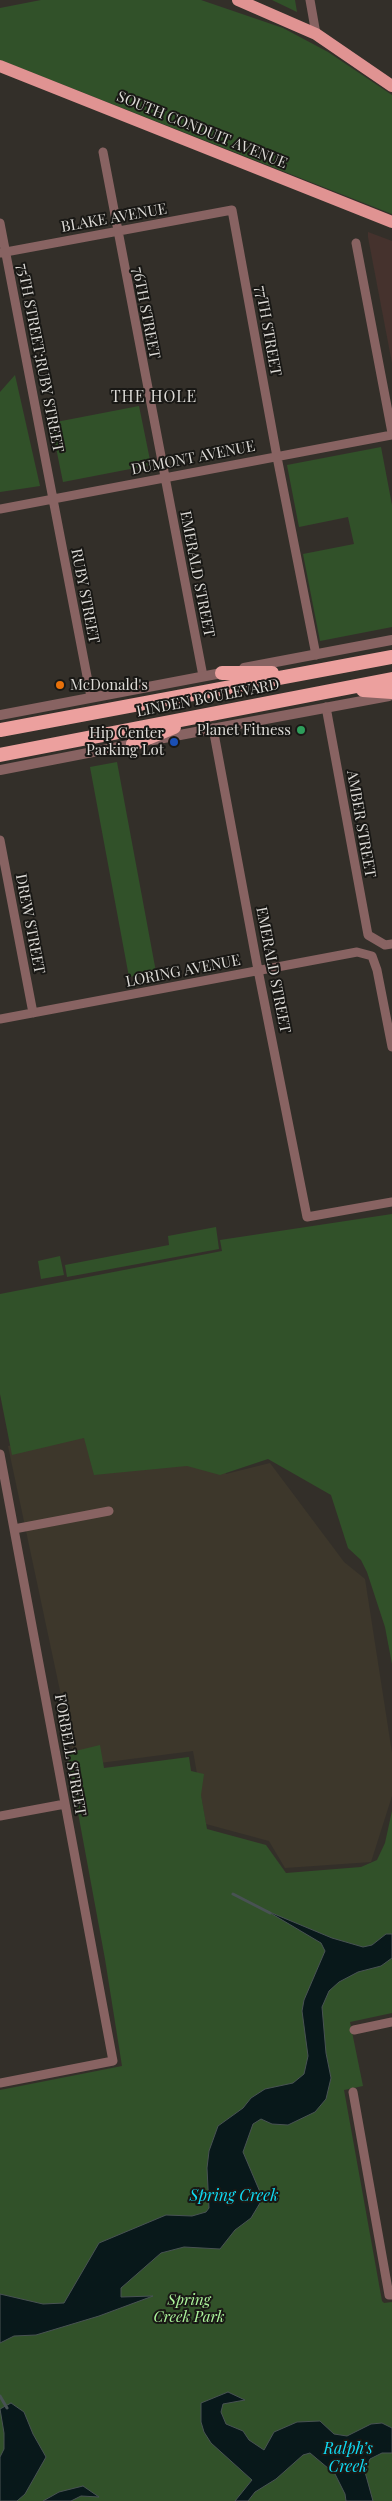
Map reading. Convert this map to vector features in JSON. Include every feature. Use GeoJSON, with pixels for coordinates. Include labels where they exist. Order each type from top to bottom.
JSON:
{"type":"FeatureCollection","features":[{"type":"Feature","properties":{"kind":"highway","name":"LINDEN BOULEVARD"},"geometry":{"type":"LineString","coordinates":[[0,730],[392,657]]}},
{"type":"Feature","properties":{"kind":"highway"},"geometry":{"type":"LineString","coordinates":[[222,673],[303,674]]}},
{"type":"Feature","properties":{"kind":"highway","name":"LINDEN BOULEVARD"},"geometry":{"type":"LineString","coordinates":[[0,755],[392,679]]}},
{"type":"Feature","properties":{"kind":"highway"},"geometry":{"type":"LineString","coordinates":[[340,689],[392,693]]}},
{"type":"Feature","properties":{"kind":"highway"},"geometry":{"type":"LineString","coordinates":[[133,744],[204,715]]}},
{"type":"Feature","properties":{"kind":"main road"},"geometry":{"type":"LineString","coordinates":[[238,0],[316,34],[392,86]]}},
{"type":"Feature","properties":{"kind":"main road","name":"SOUTH CONDUIT AVENUE"},"geometry":{"type":"LineString","coordinates":[[0,66],[392,222]]}},
{"type":"Feature","properties":{"kind":"street"},"geometry":{"type":"LineString","coordinates":[[310,0],[316,34]]}},
{"type":"Feature","properties":{"kind":"street","name":"76TH STREET"},"geometry":{"type":"LineString","coordinates":[[103,152],[164,478]]}},
{"type":"Feature","properties":{"kind":"street","name":"BLAKE AVENUE"},"geometry":{"type":"LineString","coordinates":[[3,252],[232,210]]}},
{"type":"Feature","properties":{"kind":"street","name":"77TH STREET"},"geometry":{"type":"LineString","coordinates":[[232,210],[277,457]]}},
{"type":"Feature","properties":{"kind":"street","name":"75TH STREET;RUBY STREET"},"geometry":{"type":"LineString","coordinates":[[0,222],[3,252],[53,499]]}},
{"type":"Feature","properties":{"kind":"street"},"geometry":{"type":"LineString","coordinates":[[356,243],[392,434]]}},
{"type":"Feature","properties":{"kind":"street","name":"DUMONT AVENUE"},"geometry":{"type":"LineString","coordinates":[[0,509],[392,434]]}},
{"type":"Feature","properties":{"kind":"street"},"geometry":{"type":"LineString","coordinates":[[277,457],[316,655]]}},
{"type":"Feature","properties":{"kind":"street","name":"EMERALD STREET"},"geometry":{"type":"LineString","coordinates":[[164,478],[203,676]]}},
{"type":"Feature","properties":{"kind":"street","name":"RUBY STREET"},"geometry":{"type":"LineString","coordinates":[[53,499],[90,698]]}},
{"type":"Feature","properties":{"kind":"street","name":"LINDEN BOULEVARD"},"geometry":{"type":"LineString","coordinates":[[0,715],[392,640]]}},
{"type":"Feature","properties":{"kind":"street","name":"LINDEN BOULEVARD"},"geometry":{"type":"LineString","coordinates":[[0,770],[392,693]]}},
{"type":"Feature","properties":{"kind":"street","name":"AMBER STREET"},"geometry":{"type":"LineString","coordinates":[[326,707],[368,935],[376,942],[385,945],[392,944]]}},
{"type":"Feature","properties":{"kind":"street","name":"EMERALD STREET"},"geometry":{"type":"LineString","coordinates":[[214,728],[258,970],[307,1217],[392,1202]]}},
{"type":"Feature","properties":{"kind":"street","name":"DREW STREET"},"geometry":{"type":"LineString","coordinates":[[0,840],[33,1013]]}},
{"type":"Feature","properties":{"kind":"street","name":"LORING AVENUE"},"geometry":{"type":"LineString","coordinates":[[0,1019],[357,952],[372,956],[377,970],[392,1047]]}},
{"type":"Feature","properties":{"kind":"street","name":"FORBELL STREET"},"geometry":{"type":"LineString","coordinates":[[0,1454],[113,2061],[1,2079]]}},
{"type":"Feature","properties":{"kind":"street"},"geometry":{"type":"LineString","coordinates":[[14,1529],[109,1511]]}},
{"type":"Feature","properties":{"kind":"street"},"geometry":{"type":"LineString","coordinates":[[0,1816],[65,1804]]}},
{"type":"Feature","properties":{"kind":"street"},"geometry":{"type":"LineString","coordinates":[[354,2030],[392,2022]]}},
{"type":"Feature","properties":{"kind":"street"},"geometry":{"type":"LineString","coordinates":[[353,2092],[390,2295]]}},
{"type":"Feature","properties":{"kind":"shaded area"},"geometry":{"type":"Polygon","coordinates":[[[368,232],[392,241],[392,363],[368,237],[368,232]]]}},
{"type":"Feature","properties":{"kind":"shaded area"},"geometry":{"type":"Polygon","coordinates":[[[212,1408],[226,1474],[270,1463],[344,1562],[365,1579],[392,1753],[392,1796],[371,1862],[285,1868],[269,1841],[206,1824],[193,1751],[76,1766],[8,1446],[212,1408]]]}},
{"type":"Feature","properties":{"kind":"green space"},"geometry":{"type":"Polygon","coordinates":[[[41,0],[201,0],[283,28],[328,52],[392,95],[392,214],[0,60],[0,8],[41,0]]]}},
{"type":"Feature","properties":{"kind":"green space"},"geometry":{"type":"Polygon","coordinates":[[[272,0],[295,0],[297,12],[272,0]]]}},
{"type":"Feature","properties":{"kind":"green space"},"geometry":{"type":"Polygon","coordinates":[[[15,375],[40,486],[0,492],[0,392],[15,375]]]}},
{"type":"Feature","properties":{"kind":"green space"},"geometry":{"type":"Polygon","coordinates":[[[139,406],[151,465],[63,482],[51,423],[139,406]]]}},
{"type":"Feature","properties":{"kind":"green space"},"geometry":{"type":"Polygon","coordinates":[[[381,447],[392,505],[392,627],[320,641],[303,554],[354,544],[348,517],[299,527],[287,465],[381,447]]]}},
{"type":"Feature","properties":{"kind":"green space"},"geometry":{"type":"Polygon","coordinates":[[[117,762],[156,972],[129,977],[90,767],[117,762]]]}},
{"type":"Feature","properties":{"kind":"green space"},"geometry":{"type":"Polygon","coordinates":[[[392,1214],[392,1664],[385,1627],[367,1572],[361,1560],[348,1548],[331,1495],[268,1459],[220,1475],[187,1466],[94,1475],[84,1438],[12,1455],[0,1394],[0,1294],[222,1251],[220,1240],[392,1214]]]}},
{"type":"Feature","properties":{"kind":"green space"},"geometry":{"type":"Polygon","coordinates":[[[216,1227],[219,1249],[67,1277],[65,1265],[169,1245],[168,1236],[216,1227]]]}},
{"type":"Feature","properties":{"kind":"green space"},"geometry":{"type":"Polygon","coordinates":[[[60,1256],[64,1275],[41,1279],[38,1261],[60,1256]]]}},
{"type":"Feature","properties":{"kind":"green space","name":"Spring Creek Park"},"geometry":{"type":"Polygon","coordinates":[[[100,1745],[104,1768],[189,1757],[191,1771],[204,1774],[201,1795],[207,1829],[266,1845],[286,1873],[361,1867],[377,1860],[385,1843],[392,1811],[392,2013],[350,2022],[363,2086],[344,2090],[382,2301],[384,2303],[392,2302],[392,2501],[0,2501],[0,2090],[122,2066],[105,1959],[67,1753],[100,1745]]]}},
{"type":"Feature","properties":{"kind":"water","name":"Spring Creek"},"geometry":{"type":"Polygon","coordinates":[[[267,1911],[332,1938],[363,1947],[372,1945],[386,1934],[392,1934],[392,1958],[381,1966],[358,1972],[339,1982],[329,1991],[322,2007],[326,2053],[331,2078],[326,2099],[315,2112],[288,2125],[272,2124],[261,2119],[253,2124],[243,2152],[260,2192],[260,2203],[251,2218],[235,2230],[220,2249],[184,2247],[161,2253],[121,2288],[121,2297],[153,2296],[99,2316],[36,2335],[14,2336],[0,2343],[0,2294],[43,2304],[64,2303],[99,2243],[166,2215],[192,2216],[206,2212],[209,2208],[207,2168],[209,2151],[218,2126],[243,2108],[251,2098],[265,2089],[293,2083],[304,2074],[308,2056],[302,2011],[304,2000],[325,1951],[321,1943],[267,1911]]]}},
{"type":"Feature","properties":{"kind":"water","name":"Ralph’s Creek"},"geometry":{"type":"Polygon","coordinates":[[[228,2392],[245,2400],[223,2404],[221,2412],[226,2424],[243,2431],[249,2440],[264,2450],[274,2432],[297,2422],[320,2421],[334,2434],[347,2436],[371,2424],[382,2423],[392,2428],[392,2453],[382,2453],[370,2459],[365,2472],[373,2501],[346,2501],[345,2494],[335,2474],[310,2453],[303,2455],[276,2479],[255,2492],[248,2501],[235,2501],[252,2480],[211,2443],[204,2432],[201,2422],[201,2403],[228,2392]]]}},
{"type":"Feature","properties":{"kind":"water"},"geometry":{"type":"Polygon","coordinates":[[[11,2403],[24,2412],[33,2434],[46,2457],[25,2494],[17,2501],[0,2501],[0,2457],[4,2449],[4,2433],[0,2409],[11,2403]]]}},
{"type":"Feature","properties":{"kind":"water"},"geometry":{"type":"Polygon","coordinates":[[[83,2486],[99,2497],[81,2496],[71,2501],[43,2501],[59,2492],[83,2486]]]}},
{"type":"Feature","properties":{"kind":"waterway","name":"Spring Creek"},"geometry":{"type":"LineString","coordinates":[[233,1894],[270,1913]]}},
{"type":"Feature","properties":{"kind":"waterway","name":"Spring Creek"},"geometry":{"type":"LineString","coordinates":[[0,2396],[7,2408]]}},
{"type":"Feature","properties":{"kind":"place","name":"McDonald's"},"geometry":{"type":"Point","coordinates":[60,685]}},
{"type":"Feature","properties":{"kind":"place","name":"Planet Fitness"},"geometry":{"type":"Point","coordinates":[301,730]}},
{"type":"Feature","properties":{"kind":"place","name":"Hip Center Parking Lot"},"geometry":{"type":"Point","coordinates":[174,742]}},
{"type":"Feature","properties":{"kind":"district","name":"THE HOLE"},"geometry":{"type":"Point","coordinates":[154,397]}}]}
